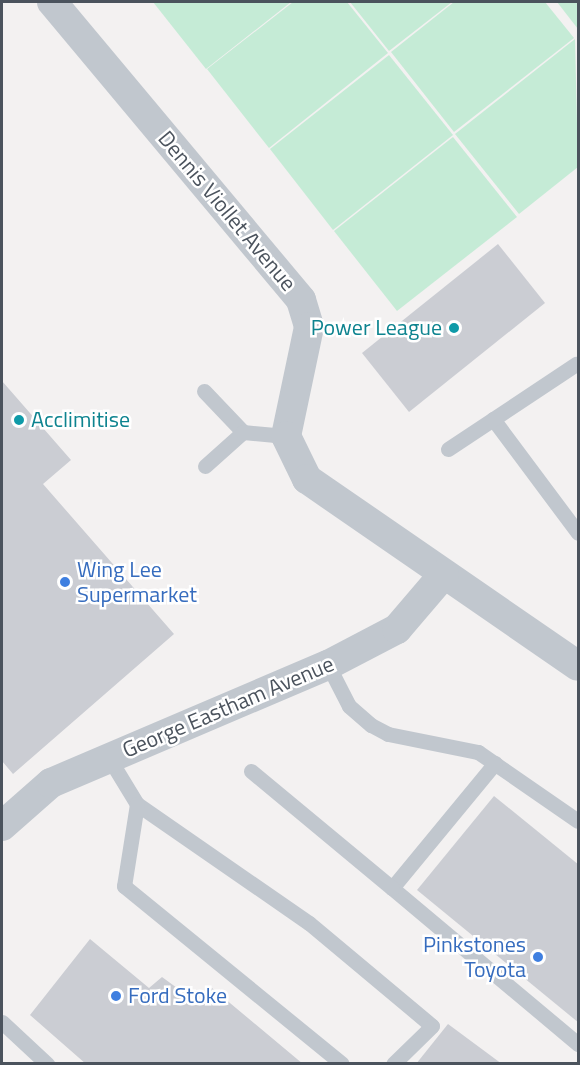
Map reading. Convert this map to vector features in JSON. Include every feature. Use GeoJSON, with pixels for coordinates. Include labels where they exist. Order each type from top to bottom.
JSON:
{"type":"FeatureCollection","features":[{"type":"Feature","properties":{"kind":"street","name":"Dennis Viollet Avenue"},"geometry":{"type":"LineString","coordinates":[[52,2],[301,300],[309,327],[286,436]]}},
{"type":"Feature","properties":{"kind":"street"},"geometry":{"type":"LineString","coordinates":[[286,436],[307,479],[579,666]]}},
{"type":"Feature","properties":{"kind":"street","name":"George Eastham Avenue"},"geometry":{"type":"LineString","coordinates":[[2,826],[51,783],[328,665],[397,629],[444,574]]}},
{"type":"Feature","properties":{"kind":"lane"},"geometry":{"type":"LineString","coordinates":[[448,449],[578,362]]}},
{"type":"Feature","properties":{"kind":"lane"},"geometry":{"type":"LineString","coordinates":[[204,391],[243,432],[286,436]]}},
{"type":"Feature","properties":{"kind":"lane"},"geometry":{"type":"LineString","coordinates":[[493,419],[579,533]]}},
{"type":"Feature","properties":{"kind":"lane"},"geometry":{"type":"LineString","coordinates":[[205,466],[243,432]]}},
{"type":"Feature","properties":{"kind":"lane"},"geometry":{"type":"LineString","coordinates":[[328,665],[349,706],[371,725],[407,738],[458,744],[495,763],[579,821]]}},
{"type":"Feature","properties":{"kind":"lane"},"geometry":{"type":"LineString","coordinates":[[109,758],[137,804],[309,923],[432,1026],[393,1064]]}},
{"type":"Feature","properties":{"kind":"lane"},"geometry":{"type":"LineString","coordinates":[[392,888],[495,763]]}},
{"type":"Feature","properties":{"kind":"lane"},"geometry":{"type":"LineString","coordinates":[[251,771],[579,1044]]}},
{"type":"Feature","properties":{"kind":"lane"},"geometry":{"type":"LineString","coordinates":[[137,804],[124,886],[342,1064]]}},
{"type":"Feature","properties":{"kind":"lane"},"geometry":{"type":"LineString","coordinates":[[2,1022],[47,1064]]}},
{"type":"Feature","properties":{"kind":"green space"},"geometry":{"type":"Polygon","coordinates":[[[153,2],[291,2],[206,69],[153,2]]]}},
{"type":"Feature","properties":{"kind":"green space"},"geometry":{"type":"Polygon","coordinates":[[[293,2],[347,2],[388,53],[269,148],[207,69],[293,2]]]}},
{"type":"Feature","properties":{"kind":"green space"},"geometry":{"type":"Polygon","coordinates":[[[350,2],[452,2],[389,51],[350,2]]]}},
{"type":"Feature","properties":{"kind":"green space"},"geometry":{"type":"Polygon","coordinates":[[[454,2],[545,2],[574,38],[454,132],[391,52],[454,2]]]}},
{"type":"Feature","properties":{"kind":"green space"},"geometry":{"type":"Polygon","coordinates":[[[557,2],[578,2],[578,29],[557,2]]]}},
{"type":"Feature","properties":{"kind":"green space"},"geometry":{"type":"Polygon","coordinates":[[[575,39],[578,167],[519,214],[455,134],[575,39]]]}},
{"type":"Feature","properties":{"kind":"green space"},"geometry":{"type":"Polygon","coordinates":[[[389,55],[453,135],[333,230],[270,149],[389,55]]]}},
{"type":"Feature","properties":{"kind":"green space"},"geometry":{"type":"Polygon","coordinates":[[[453,137],[517,217],[397,311],[334,231],[453,137]]]}},
{"type":"Feature","properties":{"kind":"building","name":"Power League"},"geometry":{"type":"Polygon","coordinates":[[[498,244],[545,303],[409,412],[362,353],[498,244]]]}},
{"type":"Feature","properties":{"kind":"building","name":"Wing Lee Supermarket"},"geometry":{"type":"Polygon","coordinates":[[[2,381],[71,460],[43,484],[174,634],[13,774],[2,761],[2,381]]]}},
{"type":"Feature","properties":{"kind":"building","name":"Pinkstones Toyota"},"geometry":{"type":"Polygon","coordinates":[[[494,796],[579,865],[579,1023],[417,890],[494,796]]]}},
{"type":"Feature","properties":{"kind":"building","name":"Ford Stoke"},"geometry":{"type":"Polygon","coordinates":[[[90,939],[149,988],[162,977],[199,1004],[212,988],[303,1064],[86,1064],[30,1015],[90,939]]]}},
{"type":"Feature","properties":{"kind":"building"},"geometry":{"type":"Polygon","coordinates":[[[448,1024],[502,1064],[416,1064],[448,1024]]]}},
{"type":"Feature","properties":{"kind":"place","name":"Power League"},"geometry":{"type":"Point","coordinates":[454,328]}},
{"type":"Feature","properties":{"kind":"place","name":"Acclimitise"},"geometry":{"type":"Point","coordinates":[19,420]}},
{"type":"Feature","properties":{"kind":"place","name":"Wing Lee Supermarket"},"geometry":{"type":"Point","coordinates":[65,582]}},
{"type":"Feature","properties":{"kind":"place","name":"Pinkstones Toyota"},"geometry":{"type":"Point","coordinates":[538,957]}},
{"type":"Feature","properties":{"kind":"place","name":"Ford Stoke"},"geometry":{"type":"Point","coordinates":[116,996]}}]}
